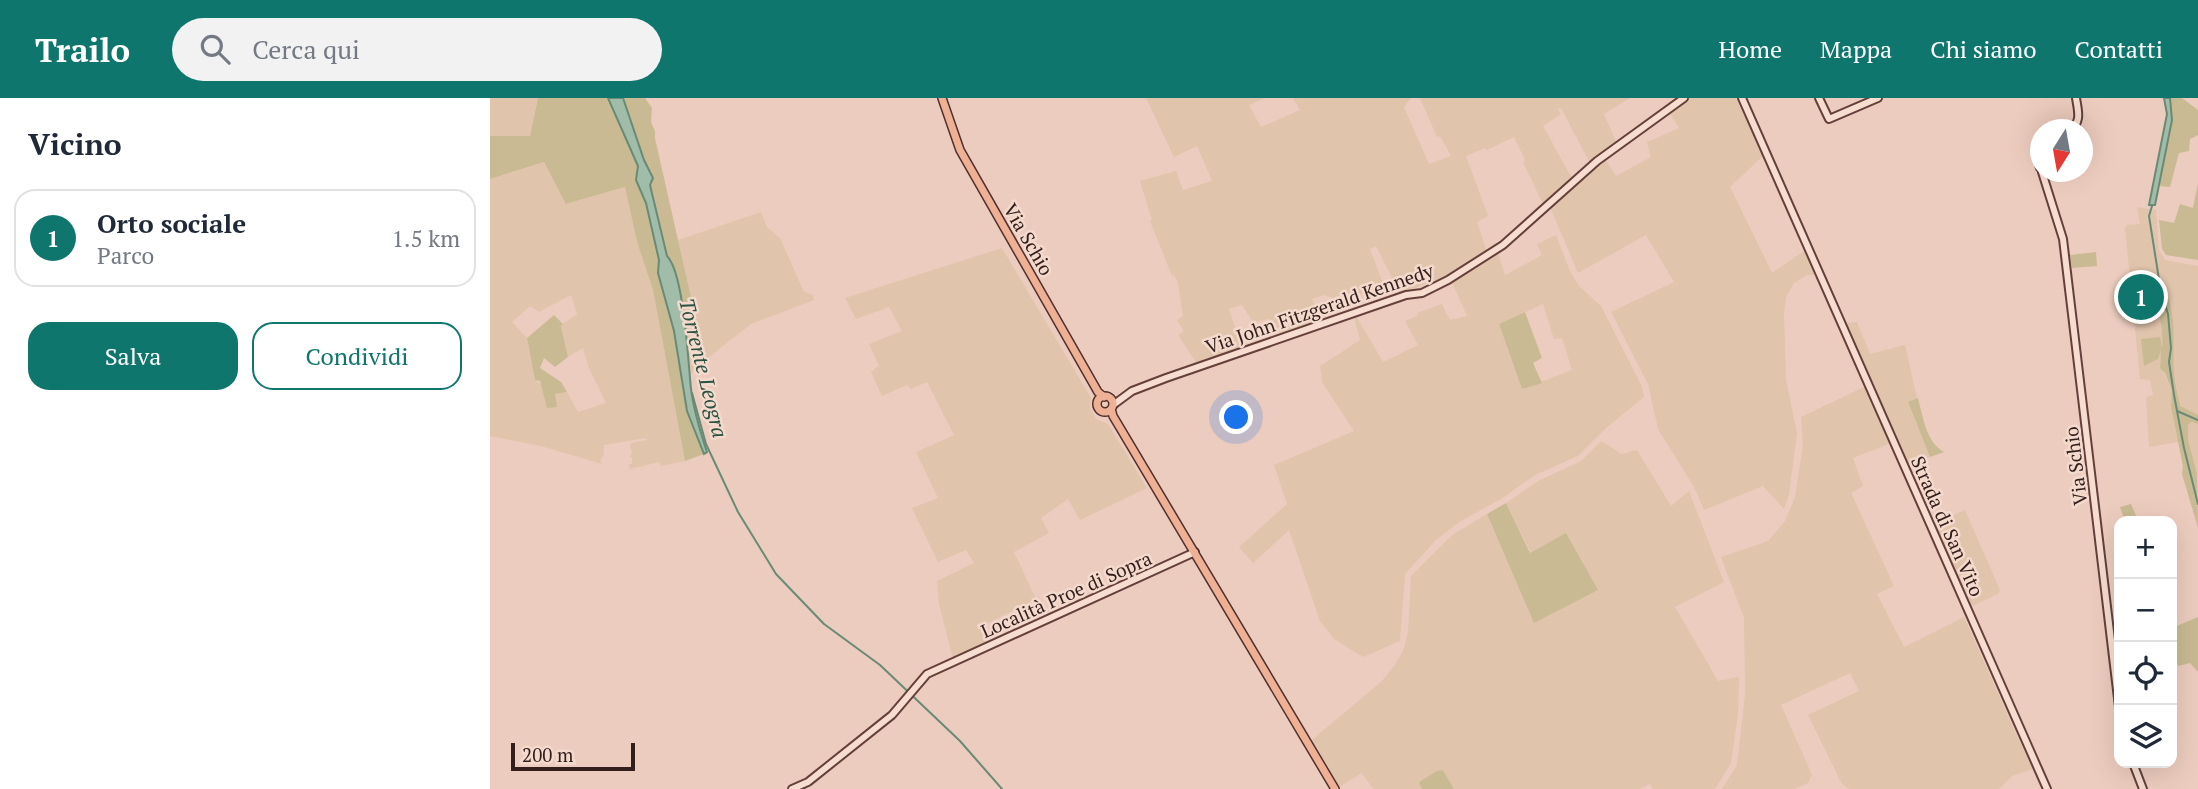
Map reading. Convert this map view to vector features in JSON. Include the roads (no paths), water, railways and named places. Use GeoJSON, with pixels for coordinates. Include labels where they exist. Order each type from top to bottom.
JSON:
{"type":"FeatureCollection","features":[{"type":"Feature","properties":{"kind":"main road","name":"Via Schio"},"geometry":{"type":"LineString","coordinates":[[942,98],[960,150],[1335,789]]}},
{"type":"Feature","properties":{"kind":"main road","name":"Via John Fitzgerald Kennedy"},"geometry":{"type":"LineString","coordinates":[[1108,403],[1166,378],[1406,295],[1422,293],[1448,280],[1503,245],[1597,160],[1684,98]]}},
{"type":"Feature","properties":{"kind":"main road","name":"Strada di San Vito"},"geometry":{"type":"LineString","coordinates":[[1742,98],[2047,789]]}},
{"type":"Feature","properties":{"kind":"main road"},"geometry":{"type":"LineString","coordinates":[[1819,98],[1829,119],[1878,98]]}},
{"type":"Feature","properties":{"kind":"main road"},"geometry":{"type":"LineString","coordinates":[[2076,98],[2078,119]]}},
{"type":"Feature","properties":{"kind":"main road","name":"Via Schio"},"geometry":{"type":"LineString","coordinates":[[2045,182],[2063,239],[2119,705]]}},
{"type":"Feature","properties":{"kind":"main road","name":"Località Proe di Sopra"},"geometry":{"type":"LineString","coordinates":[[792,789],[808,782],[892,715],[927,674],[1195,552]]}},
{"type":"Feature","properties":{"kind":"main road"},"geometry":{"type":"LineString","coordinates":[[2135,768],[2143,789]]}},
{"type":"Feature","properties":{"kind":"waterway"},"geometry":{"type":"LineString","coordinates":[[2152,206],[2149,216],[2161,292],[2168,314],[2171,348],[2169,362],[2174,395],[2198,504]]}},
{"type":"Feature","properties":{"kind":"waterway","name":"Torrente Leogra"},"geometry":{"type":"LineString","coordinates":[[692,393],[706,444],[738,512],[776,574],[824,624],[880,665],[960,741],[1002,789]]}},
{"type":"Feature","properties":{"kind":"waterway"},"geometry":{"type":"LineString","coordinates":[[2177,411],[2198,420]]}},
{"type":"Feature","properties":{"kind":"place","name":"Orto sociale"},"geometry":{"type":"Point","coordinates":[2141,297]}}]}
